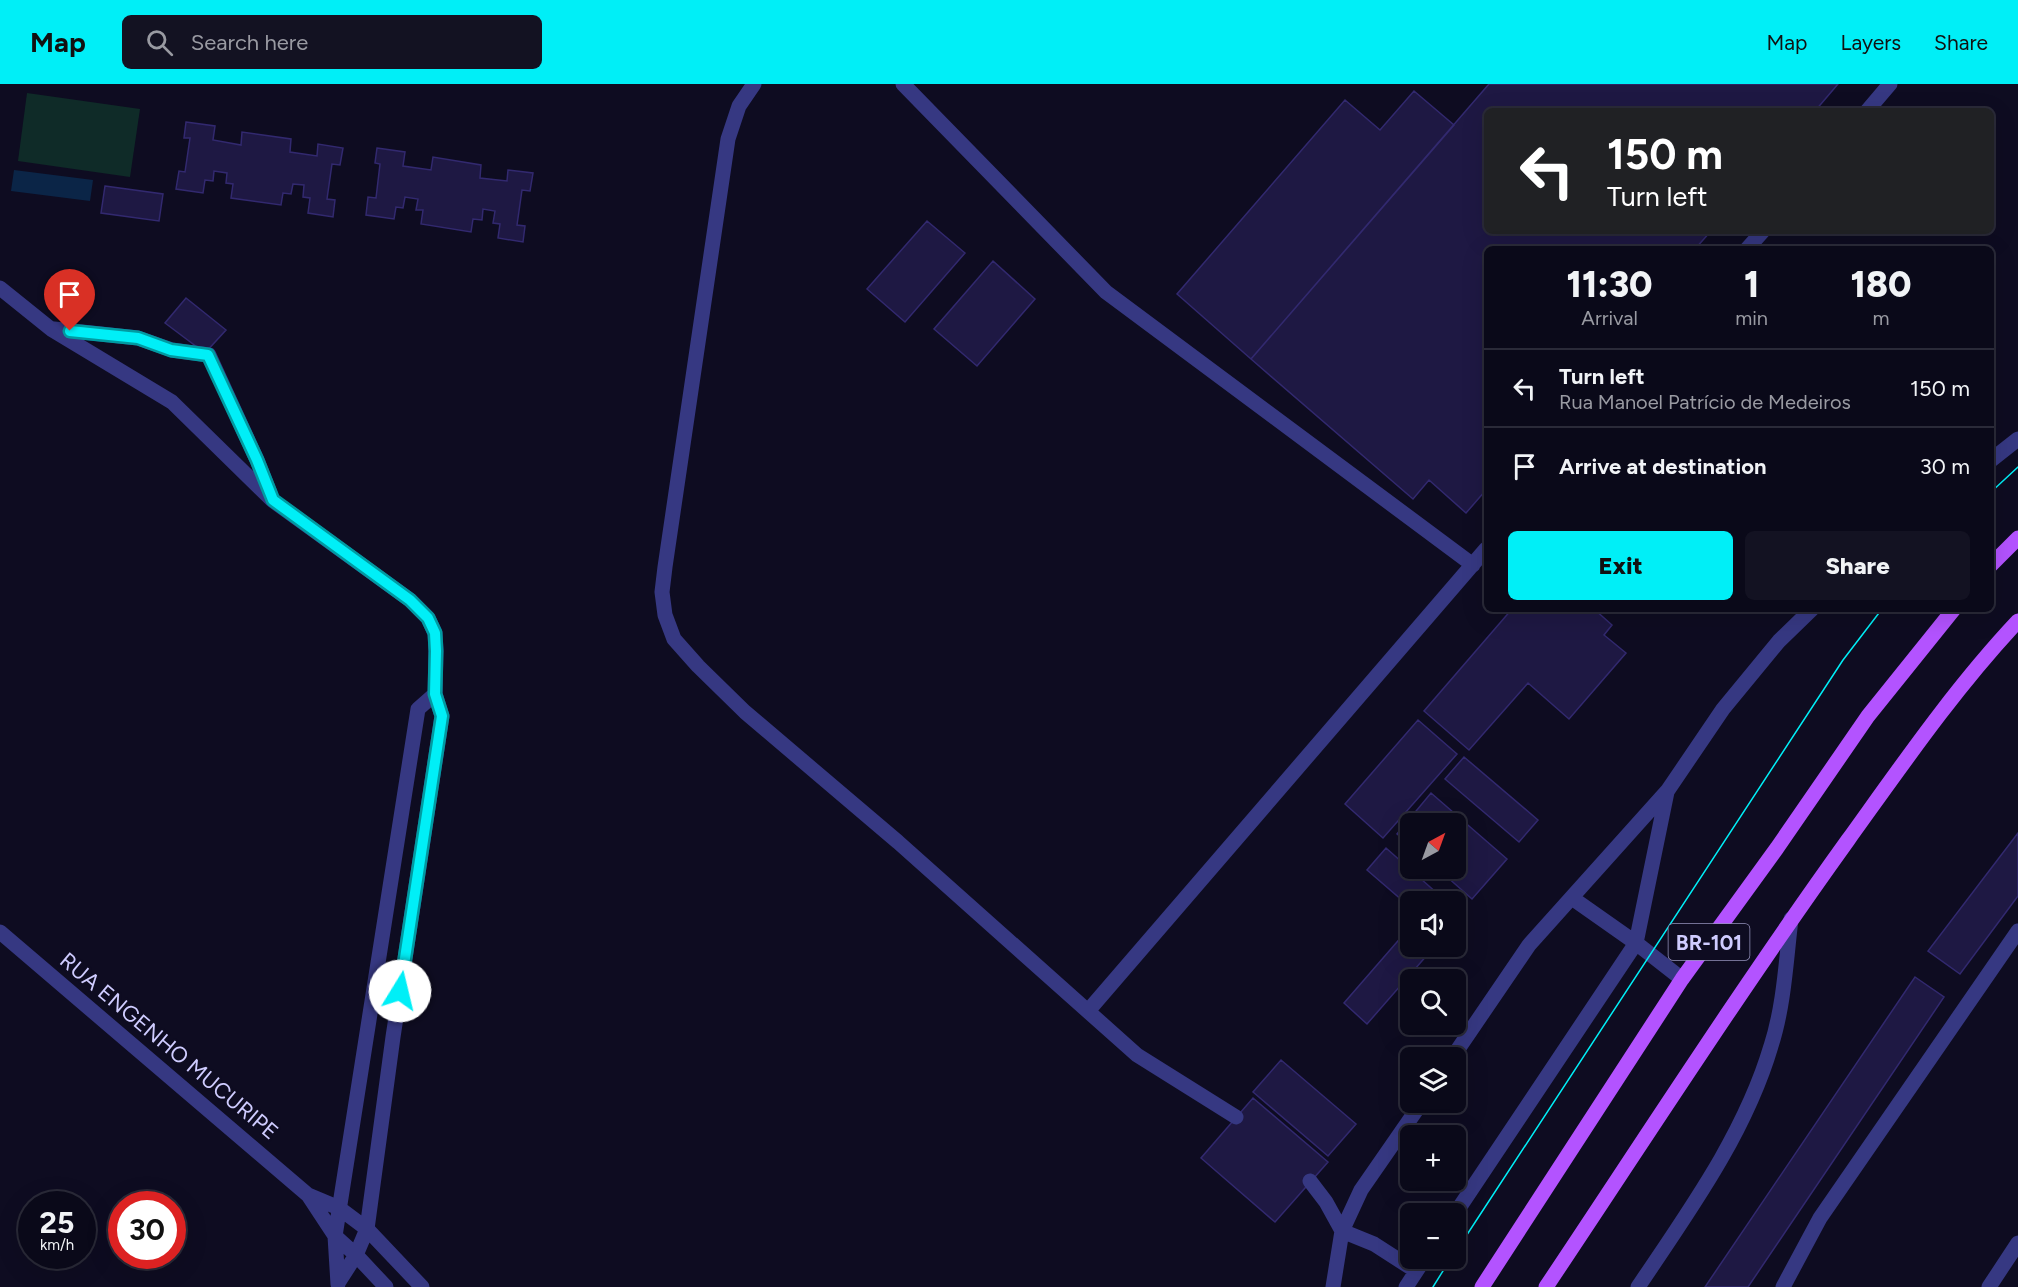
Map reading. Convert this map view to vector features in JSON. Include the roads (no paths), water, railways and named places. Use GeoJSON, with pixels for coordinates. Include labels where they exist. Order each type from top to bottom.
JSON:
{"type":"FeatureCollection","features":[{"type":"Feature","properties":{"kind":"main road"},"geometry":{"type":"LineString","coordinates":[[1994,562],[2018,538]]}},
{"type":"Feature","properties":{"kind":"main road","name":"BR-101"},"geometry":{"type":"LineString","coordinates":[[1482,1287],[1682,980],[1868,716],[1952,612]]}},
{"type":"Feature","properties":{"kind":"main road","name":"BR-101"},"geometry":{"type":"LineString","coordinates":[[1546,1287],[1791,919],[1911,752],[1995,645],[2018,621]]}},
{"type":"Feature","properties":{"kind":"street"},"geometry":{"type":"LineString","coordinates":[[740,84],[739,106],[728,139],[662,592],[665,615],[674,639],[745,712],[898,842],[1137,1055],[1236,1117]]}},
{"type":"Feature","properties":{"kind":"street"},"geometry":{"type":"LineString","coordinates":[[739,106],[754,84]]}},
{"type":"Feature","properties":{"kind":"street"},"geometry":{"type":"LineString","coordinates":[[903,84],[1106,292],[1473,565]]}},
{"type":"Feature","properties":{"kind":"street"},"geometry":{"type":"LineString","coordinates":[[1870,108],[1890,84]]}},
{"type":"Feature","properties":{"kind":"street"},"geometry":{"type":"LineString","coordinates":[[1750,246],[1760,234]]}},
{"type":"Feature","properties":{"kind":"street"},"geometry":{"type":"LineString","coordinates":[[0,288],[51,329],[172,402],[273,500],[410,600],[428,618],[435,633],[435,694],[442,716],[393,1037],[367,1229],[356,1255],[338,1285]]}},
{"type":"Feature","properties":{"kind":"street"},"geometry":{"type":"LineString","coordinates":[[51,329],[138,338],[171,350],[208,355],[253,450],[273,500]]}},
{"type":"Feature","properties":{"kind":"street"},"geometry":{"type":"LineString","coordinates":[[1994,458],[2018,439]]}},
{"type":"Feature","properties":{"kind":"street"},"geometry":{"type":"LineString","coordinates":[[1088,1011],[1484,551]]}},
{"type":"Feature","properties":{"kind":"street"},"geometry":{"type":"LineString","coordinates":[[1459,1047],[1529,945],[1668,790],[1723,709],[1779,641],[1809,612]]}},
{"type":"Feature","properties":{"kind":"street"},"geometry":{"type":"LineString","coordinates":[[338,1285],[335,1236],[418,709],[435,694]]}},
{"type":"Feature","properties":{"kind":"street"},"geometry":{"type":"LineString","coordinates":[[1462,1203],[1636,943],[1668,790]]}},
{"type":"Feature","properties":{"kind":"street"},"geometry":{"type":"LineString","coordinates":[[1572,898],[1636,943],[1682,980]]}},
{"type":"Feature","properties":{"kind":"street"},"geometry":{"type":"LineString","coordinates":[[1638,1287],[1736,1133],[1760,1081],[1772,1045],[1781,1002],[1791,919]]}},
{"type":"Feature","properties":{"kind":"street"},"geometry":{"type":"LineString","coordinates":[[1783,1287],[1820,1218],[2018,931]]}},
{"type":"Feature","properties":{"kind":"street","name":"RUA ENGENHO MUCURIPE"},"geometry":{"type":"LineString","coordinates":[[0,932],[308,1195],[335,1236],[386,1287]]}},
{"type":"Feature","properties":{"kind":"street"},"geometry":{"type":"LineString","coordinates":[[367,1035],[393,1037]]}},
{"type":"Feature","properties":{"kind":"street"},"geometry":{"type":"LineString","coordinates":[[1333,1287],[1342,1231],[1362,1190],[1414,1113]]}},
{"type":"Feature","properties":{"kind":"street"},"geometry":{"type":"LineString","coordinates":[[1310,1181],[1326,1202],[1342,1231],[1400,1256]]}},
{"type":"Feature","properties":{"kind":"street","name":"RUA ENGENHO MUCURIPE"},"geometry":{"type":"LineString","coordinates":[[308,1195],[339,1208],[367,1229],[422,1287]]}},
{"type":"Feature","properties":{"kind":"street"},"geometry":{"type":"LineString","coordinates":[[1989,1287],[2018,1243]]}},
{"type":"Feature","properties":{"kind":"street"},"geometry":{"type":"LineString","coordinates":[[1406,1287],[1418,1269]]}},
{"type":"Feature","properties":{"kind":"water"},"geometry":{"type":"Polygon","coordinates":[[[14,170],[93,180],[90,201],[11,191],[14,170]]]}},
{"type":"Feature","properties":{"kind":"tram line"},"geometry":{"type":"LineString","coordinates":[[1994,489],[2018,467]]}},
{"type":"Feature","properties":{"kind":"tram line"},"geometry":{"type":"LineString","coordinates":[[1466,1236],[1843,660],[1880,612]]}},
{"type":"Feature","properties":{"kind":"tram line"},"geometry":{"type":"LineString","coordinates":[[1433,1287],[1444,1269]]}}]}
